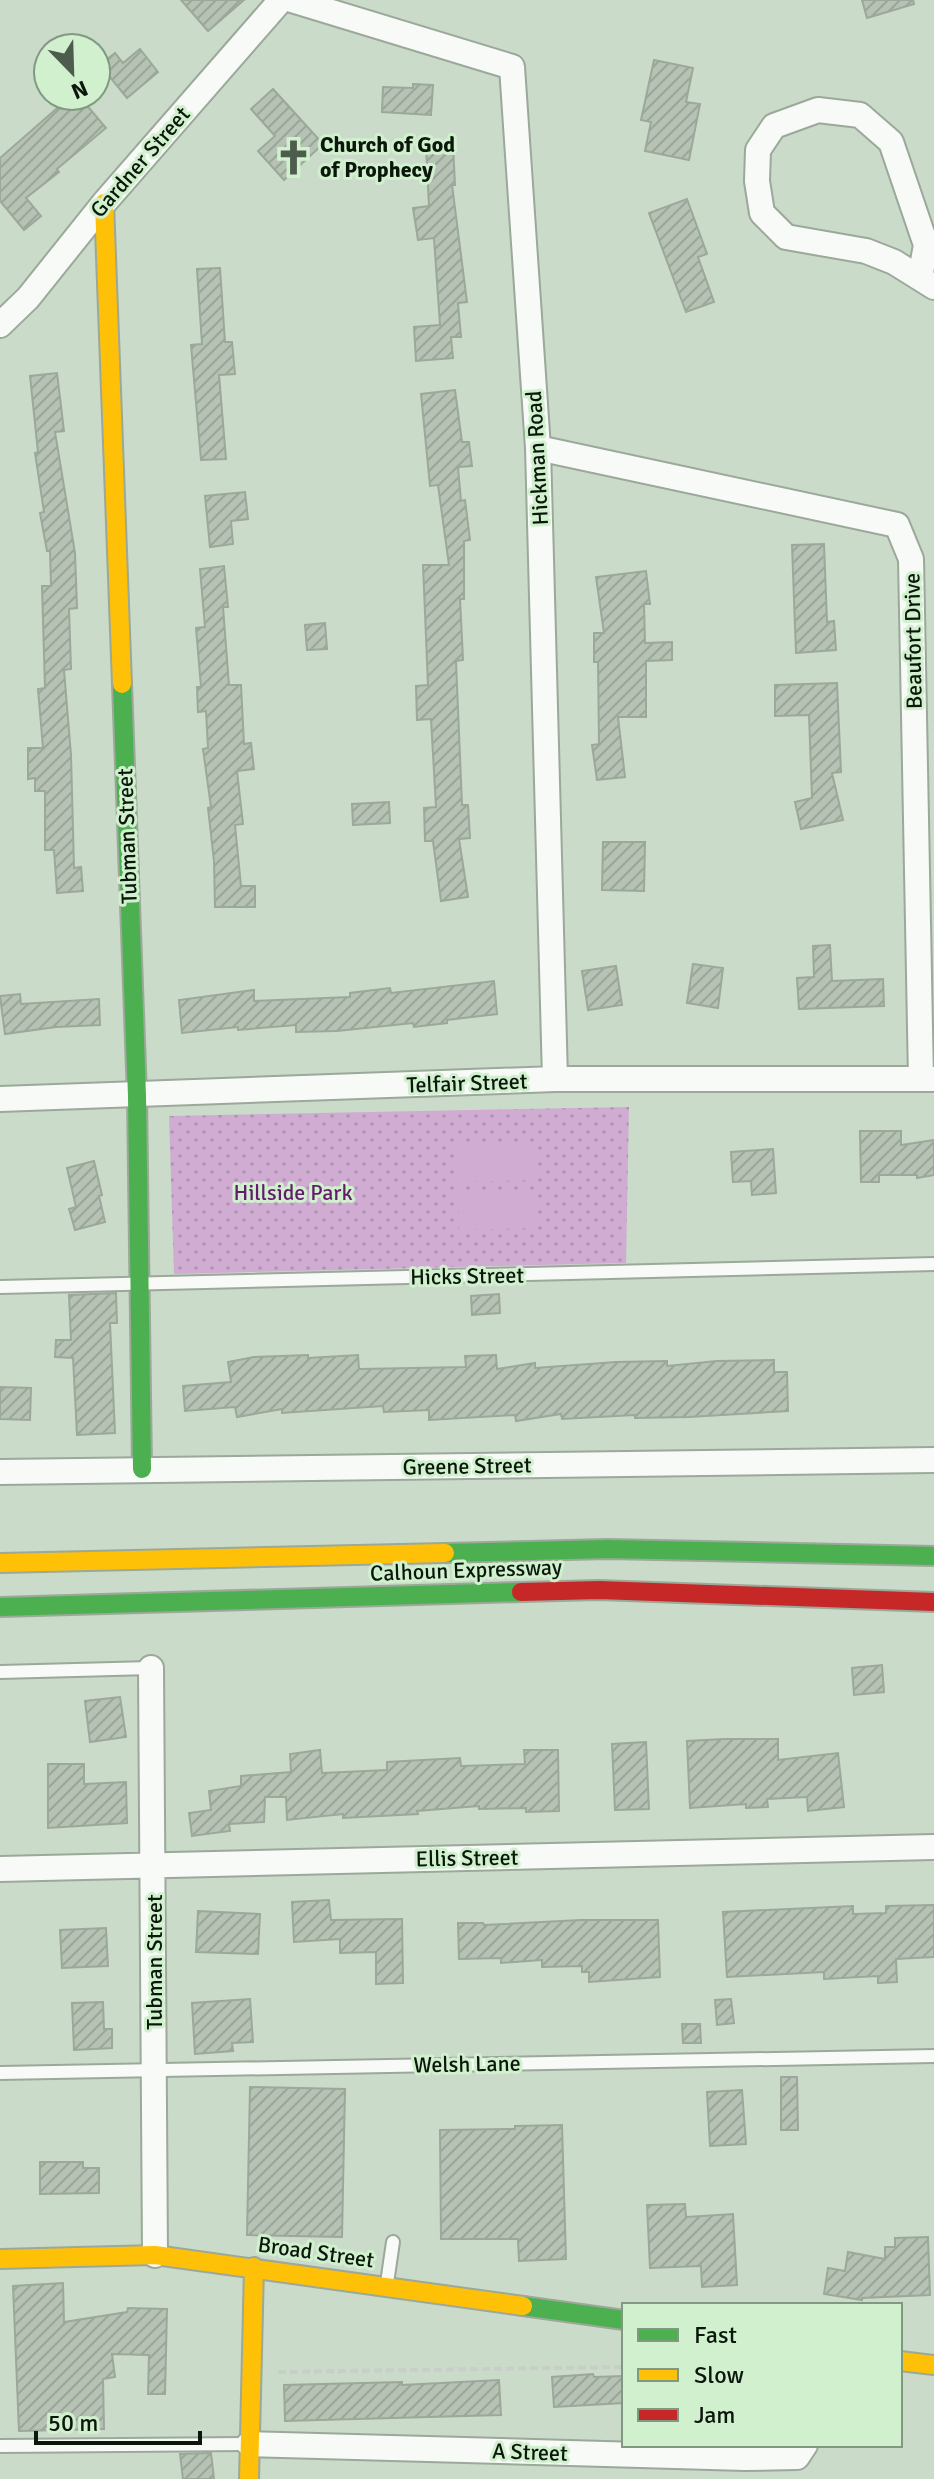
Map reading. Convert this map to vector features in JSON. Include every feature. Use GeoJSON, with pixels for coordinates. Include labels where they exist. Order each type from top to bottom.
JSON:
{"type":"FeatureCollection","features":[{"type":"Feature","properties":{"kind":"main road","name":"Tubman Street"},"geometry":{"type":"LineString","coordinates":[[104,203],[137,1096],[142,1469]]}},
{"type":"Feature","properties":{"kind":"main road","name":"Calhoun Expressway"},"geometry":{"type":"LineString","coordinates":[[0,1563],[608,1549],[934,1556]]}},
{"type":"Feature","properties":{"kind":"main road","name":"Calhoun Expressway"},"geometry":{"type":"LineString","coordinates":[[0,1607],[599,1590],[934,1602]]}},
{"type":"Feature","properties":{"kind":"main road","name":"Broad Street"},"geometry":{"type":"LineString","coordinates":[[0,2259],[155,2255],[622,2320]]}},
{"type":"Feature","properties":{"kind":"main road"},"geometry":{"type":"LineString","coordinates":[[249,2479],[254,2267]]}},
{"type":"Feature","properties":{"kind":"main road"},"geometry":{"type":"LineString","coordinates":[[902,2361],[934,2365]]}},
{"type":"Feature","properties":{"kind":"street","name":"Gardner Street"},"geometry":{"type":"LineString","coordinates":[[0,325],[28,298],[104,203],[281,0]]}},
{"type":"Feature","properties":{"kind":"street","name":"Hickman Road"},"geometry":{"type":"LineString","coordinates":[[292,0],[512,67],[538,448],[555,1079]]}},
{"type":"Feature","properties":{"kind":"street"},"geometry":{"type":"LineString","coordinates":[[818,110],[860,115],[891,142],[926,245],[927,283],[894,262],[866,251],[786,237],[762,213],[757,181],[758,150],[774,126],[818,110]]}},
{"type":"Feature","properties":{"kind":"street","name":"Beaufort Drive"},"geometry":{"type":"LineString","coordinates":[[538,448],[897,525],[911,559],[928,1079]]}},
{"type":"Feature","properties":{"kind":"street","name":"Telfair Street"},"geometry":{"type":"LineString","coordinates":[[0,1099],[555,1079],[928,1079]]}},
{"type":"Feature","properties":{"kind":"street","name":"Greene Street"},"geometry":{"type":"LineString","coordinates":[[0,1472],[934,1460]]}},
{"type":"Feature","properties":{"kind":"street","name":"Tubman Street"},"geometry":{"type":"LineString","coordinates":[[151,1668],[155,2255]]}},
{"type":"Feature","properties":{"kind":"street","name":"Ellis Street"},"geometry":{"type":"LineString","coordinates":[[0,1869],[934,1847]]}},
{"type":"Feature","properties":{"kind":"street","name":"A Street"},"geometry":{"type":"LineString","coordinates":[[249,2444],[745,2458],[797,2457],[804,2447]]}},
{"type":"Feature","properties":{"kind":"lane","name":"Hicks Street"},"geometry":{"type":"LineString","coordinates":[[0,1287],[934,1264]]}},
{"type":"Feature","properties":{"kind":"lane"},"geometry":{"type":"LineString","coordinates":[[0,1672],[151,1668]]}},
{"type":"Feature","properties":{"kind":"lane","name":"Welsh Lane"},"geometry":{"type":"LineString","coordinates":[[0,2073],[934,2056]]}},
{"type":"Feature","properties":{"kind":"lane"},"geometry":{"type":"LineString","coordinates":[[386,2286],[393,2242]]}},
{"type":"Feature","properties":{"kind":"lane"},"geometry":{"type":"LineString","coordinates":[[0,2446],[249,2444]]}},
{"type":"Feature","properties":{"kind":"path"},"geometry":{"type":"LineString","coordinates":[[250,2373],[622,2367]]}},
{"type":"Feature","properties":{"kind":"green space","name":"Hillside Park"},"geometry":{"type":"Polygon","coordinates":[[[629,1107],[626,1263],[174,1274],[169,1116],[629,1107]]]}},
{"type":"Feature","properties":{"kind":"green space"},"geometry":{"type":"Polygon","coordinates":[[[534,1144],[534,1180],[458,1182],[457,1146],[534,1144]]]}},
{"type":"Feature","properties":{"kind":"green space"},"geometry":{"type":"Polygon","coordinates":[[[535,1193],[535,1228],[459,1230],[458,1194],[535,1193]]]}},
{"type":"Feature","properties":{"kind":"building"},"geometry":{"type":"Polygon","coordinates":[[[181,0],[244,0],[208,31],[181,0]]]}},
{"type":"Feature","properties":{"kind":"building"},"geometry":{"type":"Polygon","coordinates":[[[862,0],[913,0],[914,4],[867,18],[862,0]]]}},
{"type":"Feature","properties":{"kind":"building"},"geometry":{"type":"Polygon","coordinates":[[[140,49],[158,72],[127,98],[112,80],[112,55],[115,53],[123,63],[140,49]]]}},
{"type":"Feature","properties":{"kind":"building"},"geometry":{"type":"Polygon","coordinates":[[[654,60],[693,68],[686,102],[700,104],[689,160],[645,151],[651,122],[641,120],[654,60]]]}},
{"type":"Feature","properties":{"kind":"building"},"geometry":{"type":"Polygon","coordinates":[[[413,84],[433,85],[431,115],[382,112],[383,87],[413,88],[413,84]]]}},
{"type":"Feature","properties":{"kind":"building"},"geometry":{"type":"Polygon","coordinates":[[[273,89],[323,144],[284,180],[258,151],[275,136],[251,109],[273,89]]]}},
{"type":"Feature","properties":{"kind":"building"},"geometry":{"type":"Polygon","coordinates":[[[53,112],[92,112],[106,128],[26,198],[41,216],[24,230],[0,201],[0,158],[53,112]]]}},
{"type":"Feature","properties":{"kind":"building"},"geometry":{"type":"Polygon","coordinates":[[[453,145],[455,185],[452,185],[467,302],[458,303],[461,337],[451,337],[453,358],[416,361],[414,327],[440,325],[434,238],[418,240],[413,208],[429,206],[426,146],[453,145]]]}},
{"type":"Feature","properties":{"kind":"building"},"geometry":{"type":"Polygon","coordinates":[[[687,199],[707,254],[698,257],[714,302],[686,312],[649,213],[687,199]]]}},
{"type":"Feature","properties":{"kind":"building"},"geometry":{"type":"Polygon","coordinates":[[[220,268],[225,342],[232,342],[235,374],[219,375],[226,459],[201,460],[191,345],[202,344],[197,269],[220,268]]]}},
{"type":"Feature","properties":{"kind":"building"},"geometry":{"type":"Polygon","coordinates":[[[57,373],[64,431],[55,432],[75,553],[77,608],[69,609],[71,669],[64,670],[71,755],[74,868],[81,867],[83,891],[57,893],[54,850],[45,850],[45,791],[35,791],[35,778],[28,779],[28,748],[43,748],[38,689],[45,688],[42,586],[51,586],[50,551],[47,551],[40,513],[44,512],[35,453],[38,452],[30,376],[57,373]]]}},
{"type":"Feature","properties":{"kind":"building"},"geometry":{"type":"Polygon","coordinates":[[[455,390],[462,442],[469,442],[472,466],[458,467],[461,501],[465,500],[470,540],[464,541],[464,599],[460,599],[463,660],[456,661],[462,805],[468,805],[470,838],[459,839],[468,897],[441,901],[433,841],[425,841],[424,808],[436,807],[431,719],[417,720],[416,686],[428,685],[423,565],[449,565],[438,485],[430,486],[421,394],[455,390]]]}},
{"type":"Feature","properties":{"kind":"building"},"geometry":{"type":"Polygon","coordinates":[[[245,492],[248,519],[231,521],[233,544],[210,547],[205,496],[245,492]]]}},
{"type":"Feature","properties":{"kind":"building"},"geometry":{"type":"Polygon","coordinates":[[[824,544],[827,622],[834,621],[836,650],[796,653],[792,545],[824,544]]]}},
{"type":"Feature","properties":{"kind":"building"},"geometry":{"type":"Polygon","coordinates":[[[224,566],[228,607],[223,607],[229,685],[241,685],[244,744],[251,743],[254,769],[237,771],[243,824],[235,825],[241,886],[255,886],[255,907],[215,907],[208,808],[211,807],[203,749],[208,748],[206,711],[198,712],[197,687],[201,687],[196,628],[205,627],[200,569],[224,566]]]}},
{"type":"Feature","properties":{"kind":"building"},"geometry":{"type":"Polygon","coordinates":[[[646,571],[650,604],[644,604],[645,643],[672,642],[672,660],[646,661],[646,717],[618,717],[625,777],[597,780],[592,745],[599,744],[598,662],[594,662],[594,633],[604,633],[596,577],[646,571]]]}},
{"type":"Feature","properties":{"kind":"building"},"geometry":{"type":"Polygon","coordinates":[[[325,623],[327,649],[307,650],[305,625],[325,623]]]}},
{"type":"Feature","properties":{"kind":"building"},"geometry":{"type":"Polygon","coordinates":[[[837,683],[841,772],[832,773],[843,820],[801,829],[795,802],[812,798],[809,715],[775,716],[775,685],[837,683]]]}},
{"type":"Feature","properties":{"kind":"building"},"geometry":{"type":"Polygon","coordinates":[[[389,802],[390,823],[353,825],[352,804],[389,802]]]}},
{"type":"Feature","properties":{"kind":"building"},"geometry":{"type":"Polygon","coordinates":[[[603,842],[645,842],[644,891],[602,890],[603,842]]]}},
{"type":"Feature","properties":{"kind":"building"},"geometry":{"type":"Polygon","coordinates":[[[830,945],[832,981],[883,979],[884,1006],[799,1009],[797,978],[814,977],[813,946],[830,945]]]}},
{"type":"Feature","properties":{"kind":"building"},"geometry":{"type":"Polygon","coordinates":[[[693,964],[723,968],[718,1008],[687,1003],[693,964]]]}},
{"type":"Feature","properties":{"kind":"building"},"geometry":{"type":"Polygon","coordinates":[[[616,966],[622,1005],[588,1010],[582,971],[616,966]]]}},
{"type":"Feature","properties":{"kind":"building"},"geometry":{"type":"Polygon","coordinates":[[[494,981],[497,1014],[447,1020],[447,1023],[296,1032],[296,1025],[238,1030],[238,1027],[182,1033],[179,1000],[254,990],[254,1001],[350,997],[350,993],[390,988],[391,993],[494,981]]]}},
{"type":"Feature","properties":{"kind":"building"},"geometry":{"type":"Polygon","coordinates":[[[20,994],[21,1004],[99,999],[100,1025],[5,1034],[0,996],[20,994]]]}},
{"type":"Feature","properties":{"kind":"building"},"geometry":{"type":"Polygon","coordinates":[[[860,1131],[901,1131],[901,1145],[934,1140],[934,1175],[917,1178],[917,1175],[879,1175],[879,1182],[861,1182],[860,1131]]]}},
{"type":"Feature","properties":{"kind":"building"},"geometry":{"type":"Polygon","coordinates":[[[773,1149],[776,1193],[752,1195],[751,1181],[733,1182],[731,1152],[773,1149]]]}},
{"type":"Feature","properties":{"kind":"building"},"geometry":{"type":"Polygon","coordinates":[[[94,1161],[105,1222],[75,1230],[69,1209],[76,1207],[67,1168],[94,1161]]]}},
{"type":"Feature","properties":{"kind":"building"},"geometry":{"type":"Polygon","coordinates":[[[116,1293],[117,1323],[110,1323],[115,1433],[77,1435],[73,1358],[55,1357],[56,1340],[71,1340],[69,1295],[116,1293]]]}},
{"type":"Feature","properties":{"kind":"building"},"geometry":{"type":"Polygon","coordinates":[[[499,1294],[500,1313],[472,1315],[471,1296],[499,1294]]]}},
{"type":"Feature","properties":{"kind":"building"},"geometry":{"type":"Polygon","coordinates":[[[308,1355],[308,1358],[358,1355],[359,1369],[466,1367],[465,1356],[496,1355],[497,1369],[535,1363],[535,1368],[616,1362],[667,1361],[667,1366],[774,1360],[774,1372],[787,1372],[788,1411],[689,1417],[635,1418],[635,1415],[562,1419],[561,1414],[516,1421],[515,1415],[429,1420],[429,1410],[384,1412],[383,1406],[282,1413],[282,1409],[237,1417],[235,1407],[185,1411],[183,1386],[231,1382],[228,1362],[254,1357],[308,1355]]]}},
{"type":"Feature","properties":{"kind":"building"},"geometry":{"type":"Polygon","coordinates":[[[0,1387],[31,1388],[30,1420],[0,1419],[0,1387]]]}},
{"type":"Feature","properties":{"kind":"building"},"geometry":{"type":"Polygon","coordinates":[[[882,1665],[884,1692],[854,1695],[852,1668],[882,1665]]]}},
{"type":"Feature","properties":{"kind":"building"},"geometry":{"type":"Polygon","coordinates":[[[120,1697],[126,1737],[90,1742],[85,1701],[120,1697]]]}},
{"type":"Feature","properties":{"kind":"building"},"geometry":{"type":"Polygon","coordinates":[[[778,1739],[778,1760],[838,1753],[844,1807],[808,1811],[807,1797],[767,1799],[768,1807],[746,1808],[746,1804],[690,1808],[687,1741],[778,1739]]]}},
{"type":"Feature","properties":{"kind":"building"},"geometry":{"type":"Polygon","coordinates":[[[646,1742],[649,1809],[615,1810],[612,1744],[646,1742]]]}},
{"type":"Feature","properties":{"kind":"building"},"geometry":{"type":"Polygon","coordinates":[[[320,1750],[322,1773],[387,1770],[387,1762],[460,1758],[461,1766],[525,1764],[524,1750],[558,1750],[559,1811],[526,1812],[526,1808],[479,1809],[479,1806],[417,1811],[418,1814],[343,1818],[343,1814],[287,1820],[286,1797],[265,1797],[264,1822],[229,1824],[230,1831],[192,1836],[189,1813],[211,1810],[209,1791],[241,1786],[241,1776],[291,1772],[290,1754],[320,1750]]]}},
{"type":"Feature","properties":{"kind":"building"},"geometry":{"type":"Polygon","coordinates":[[[48,1764],[84,1764],[84,1784],[126,1782],[127,1823],[48,1828],[48,1764]]]}},
{"type":"Feature","properties":{"kind":"building"},"geometry":{"type":"Polygon","coordinates":[[[329,1900],[331,1920],[402,1919],[403,1983],[376,1984],[376,1952],[340,1953],[340,1939],[294,1942],[292,1902],[329,1900]]]}},
{"type":"Feature","properties":{"kind":"building"},"geometry":{"type":"Polygon","coordinates":[[[934,1905],[934,1957],[896,1959],[897,1982],[878,1983],[878,1976],[824,1979],[824,1972],[727,1977],[723,1912],[853,1906],[853,1914],[886,1913],[886,1906],[934,1905]]]}},
{"type":"Feature","properties":{"kind":"building"},"geometry":{"type":"Polygon","coordinates":[[[198,1911],[260,1914],[258,1954],[196,1952],[198,1911]]]}},
{"type":"Feature","properties":{"kind":"building"},"geometry":{"type":"Polygon","coordinates":[[[658,1920],[660,1977],[589,1982],[589,1972],[582,1972],[582,1966],[542,1967],[542,1960],[501,1963],[501,1958],[459,1959],[458,1923],[484,1925],[658,1920]]]}},
{"type":"Feature","properties":{"kind":"building"},"geometry":{"type":"Polygon","coordinates":[[[106,1928],[108,1966],[62,1968],[60,1930],[106,1928]]]}},
{"type":"Feature","properties":{"kind":"building"},"geometry":{"type":"Polygon","coordinates":[[[250,1999],[253,2042],[232,2043],[233,2051],[195,2054],[192,2003],[250,1999]]]}},
{"type":"Feature","properties":{"kind":"building"},"geometry":{"type":"Polygon","coordinates":[[[731,1999],[734,2023],[717,2025],[715,2000],[731,1999]]]}},
{"type":"Feature","properties":{"kind":"building"},"geometry":{"type":"Polygon","coordinates":[[[103,2002],[104,2029],[112,2029],[112,2048],[74,2050],[72,2003],[103,2002]]]}},
{"type":"Feature","properties":{"kind":"building"},"geometry":{"type":"Polygon","coordinates":[[[682,2024],[700,2024],[701,2043],[683,2043],[682,2024]]]}},
{"type":"Feature","properties":{"kind":"building"},"geometry":{"type":"Polygon","coordinates":[[[781,2077],[797,2077],[798,2130],[781,2130],[781,2077]]]}},
{"type":"Feature","properties":{"kind":"building"},"geometry":{"type":"Polygon","coordinates":[[[250,2087],[345,2089],[342,2237],[247,2235],[250,2087]]]}},
{"type":"Feature","properties":{"kind":"building"},"geometry":{"type":"Polygon","coordinates":[[[742,2090],[746,2144],[710,2146],[707,2092],[742,2090]]]}},
{"type":"Feature","properties":{"kind":"building"},"geometry":{"type":"Polygon","coordinates":[[[562,2125],[566,2259],[519,2261],[518,2239],[441,2239],[440,2130],[562,2125]]]}},
{"type":"Feature","properties":{"kind":"building"},"geometry":{"type":"Polygon","coordinates":[[[40,2162],[83,2162],[83,2168],[99,2168],[99,2193],[40,2194],[40,2162]]]}},
{"type":"Feature","properties":{"kind":"building"},"geometry":{"type":"Polygon","coordinates":[[[685,2204],[686,2217],[733,2214],[737,2285],[702,2287],[701,2266],[650,2268],[647,2205],[685,2204]]]}},
{"type":"Feature","properties":{"kind":"building"},"geometry":{"type":"Polygon","coordinates":[[[928,2237],[930,2295],[862,2300],[824,2294],[828,2268],[845,2271],[848,2252],[885,2259],[885,2247],[895,2247],[895,2238],[928,2237]]]}},
{"type":"Feature","properties":{"kind":"building"},"geometry":{"type":"Polygon","coordinates":[[[63,2283],[64,2322],[127,2312],[128,2308],[167,2309],[165,2394],[148,2394],[149,2355],[112,2354],[115,2377],[103,2379],[104,2429],[19,2431],[13,2286],[63,2283]]]}},
{"type":"Feature","properties":{"kind":"building"},"geometry":{"type":"Polygon","coordinates":[[[593,2374],[594,2377],[622,2376],[622,2403],[554,2407],[552,2377],[593,2374]]]}},
{"type":"Feature","properties":{"kind":"building"},"geometry":{"type":"Polygon","coordinates":[[[499,2380],[501,2415],[285,2421],[284,2385],[402,2382],[402,2385],[499,2380]]]}},
{"type":"Feature","properties":{"kind":"building"},"geometry":{"type":"Polygon","coordinates":[[[211,2453],[214,2479],[183,2479],[180,2454],[211,2453]]]}},
{"type":"Feature","properties":{"kind":"traffic: fast"},"geometry":{"type":"LineString","coordinates":[[122,684],[137,1096],[142,1469]]}},
{"type":"Feature","properties":{"kind":"traffic: fast"},"geometry":{"type":"LineString","coordinates":[[445,1553],[608,1549],[934,1556]]}},
{"type":"Feature","properties":{"kind":"traffic: fast"},"geometry":{"type":"LineString","coordinates":[[0,1607],[521,1592]]}},
{"type":"Feature","properties":{"kind":"traffic: fast"},"geometry":{"type":"LineString","coordinates":[[523,2306],[622,2320]]}},
{"type":"Feature","properties":{"kind":"traffic: slow"},"geometry":{"type":"LineString","coordinates":[[104,203],[122,684]]}},
{"type":"Feature","properties":{"kind":"traffic: slow"},"geometry":{"type":"LineString","coordinates":[[0,1563],[445,1553]]}},
{"type":"Feature","properties":{"kind":"traffic: slow"},"geometry":{"type":"LineString","coordinates":[[0,2259],[155,2255],[523,2306]]}},
{"type":"Feature","properties":{"kind":"traffic: slow"},"geometry":{"type":"LineString","coordinates":[[249,2479],[254,2267]]}},
{"type":"Feature","properties":{"kind":"traffic: slow"},"geometry":{"type":"LineString","coordinates":[[902,2361],[934,2365]]}},
{"type":"Feature","properties":{"kind":"traffic: jam"},"geometry":{"type":"LineString","coordinates":[[521,1592],[599,1590],[934,1602]]}},
{"type":"Feature","properties":{"kind":"place","name":"Church of God of Prophecy"},"geometry":{"type":"Point","coordinates":[294,157]}}]}
